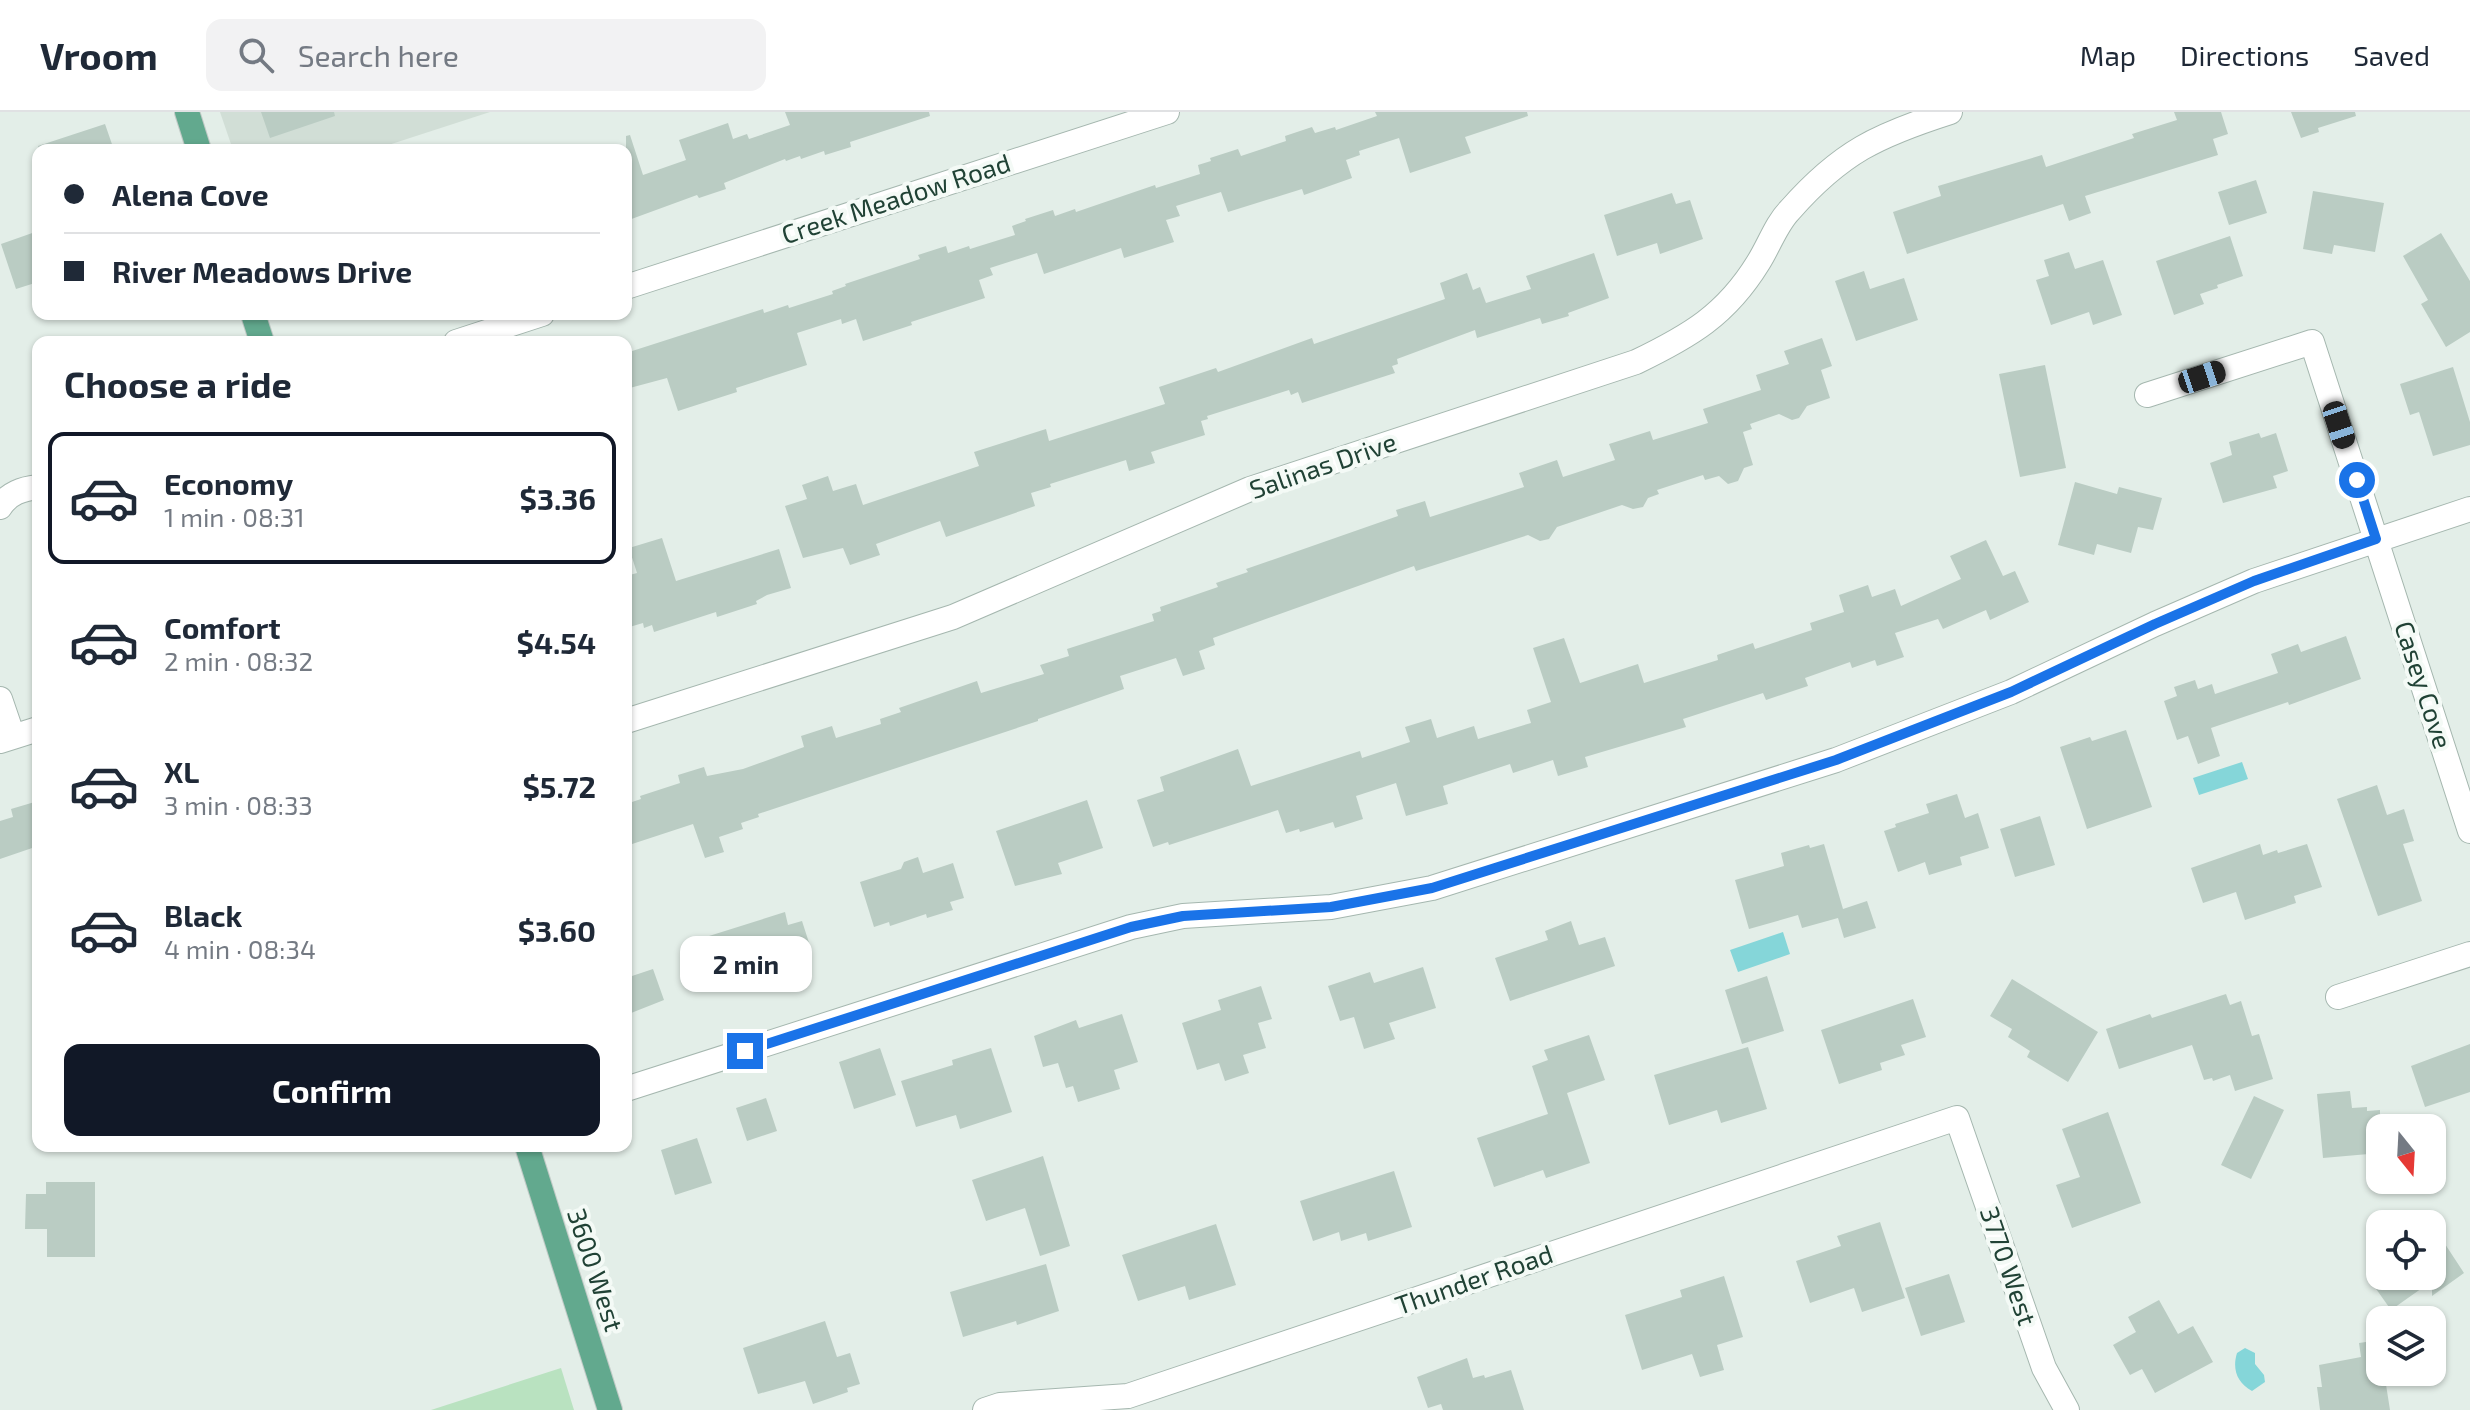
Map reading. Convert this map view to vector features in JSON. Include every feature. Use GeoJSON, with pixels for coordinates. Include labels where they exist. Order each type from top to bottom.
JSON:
{"type":"FeatureCollection","features":[{"type":"Feature","properties":{"kind":"main road"},"geometry":{"type":"LineString","coordinates":[[187,112],[197,144]]}},
{"type":"Feature","properties":{"kind":"main road","name":"3600 West"},"geometry":{"type":"LineString","coordinates":[[529,1152],[610,1410]]}},
{"type":"Feature","properties":{"kind":"street","name":"Creek Meadow Road"},"geometry":{"type":"LineString","coordinates":[[632,285],[1167,112]]}},
{"type":"Feature","properties":{"kind":"street","name":"Salinas Drive"},"geometry":{"type":"LineString","coordinates":[[632,719],[953,617],[1250,489],[1636,362],[1683,340],[1725,307],[1757,265],[1787,212],[1825,174],[1857,149],[1893,130],[1950,112]]}},
{"type":"Feature","properties":{"kind":"street"},"geometry":{"type":"LineString","coordinates":[[474,336],[524,320]]}},
{"type":"Feature","properties":{"kind":"street","name":"Casey Cove"},"geometry":{"type":"LineString","coordinates":[[2147,395],[2312,342],[2470,831]]}},
{"type":"Feature","properties":{"kind":"street"},"geometry":{"type":"LineString","coordinates":[[0,507],[6,497],[32,488]]}},
{"type":"Feature","properties":{"kind":"street"},"geometry":{"type":"LineString","coordinates":[[632,1087],[1131,927],[1183,916],[1331,907],[1432,888],[1836,760],[2011,692],[2254,581],[2470,509]]}},
{"type":"Feature","properties":{"kind":"street"},"geometry":{"type":"LineString","coordinates":[[0,699],[6,739],[32,731]]}},
{"type":"Feature","properties":{"kind":"street"},"geometry":{"type":"LineString","coordinates":[[2338,997],[2470,954]]}},
{"type":"Feature","properties":{"kind":"street","name":"Thunder Road"},"geometry":{"type":"LineString","coordinates":[[985,1410],[1000,1405],[1128,1396],[1957,1118]]}},
{"type":"Feature","properties":{"kind":"street","name":"3770 West"},"geometry":{"type":"LineString","coordinates":[[1957,1118],[2044,1368],[2067,1410]]}},
{"type":"Feature","properties":{"kind":"shaded area"},"geometry":{"type":"Polygon","coordinates":[[[220,112],[490,112],[391,144],[231,144],[220,112]]]}},
{"type":"Feature","properties":{"kind":"green space"},"geometry":{"type":"Polygon","coordinates":[[[561,1368],[574,1410],[431,1410],[561,1368]]]}},
{"type":"Feature","properties":{"kind":"water"},"geometry":{"type":"Polygon","coordinates":[[[2242,762],[2248,779],[2199,795],[2193,778],[2242,762]]]}},
{"type":"Feature","properties":{"kind":"water"},"geometry":{"type":"Polygon","coordinates":[[[1783,932],[1790,954],[1738,972],[1730,950],[1783,932]]]}},
{"type":"Feature","properties":{"kind":"water"},"geometry":{"type":"Polygon","coordinates":[[[2245,1348],[2255,1353],[2255,1364],[2264,1375],[2265,1382],[2252,1391],[2239,1380],[2236,1370],[2237,1353],[2245,1348]]]}},
{"type":"Feature","properties":{"kind":"building"},"geometry":{"type":"Polygon","coordinates":[[[261,112],[334,112],[335,116],[270,138],[261,112]]]}},
{"type":"Feature","properties":{"kind":"building"},"geometry":{"type":"Polygon","coordinates":[[[785,112],[929,112],[930,116],[850,142],[851,147],[825,155],[824,151],[801,159],[800,156],[785,159],[724,183],[726,189],[699,198],[697,195],[632,219],[632,144],[626,144],[626,136],[630,135],[643,175],[686,160],[679,140],[728,123],[733,139],[747,134],[749,139],[790,125],[785,112]]]}},
{"type":"Feature","properties":{"kind":"building"},"geometry":{"type":"Polygon","coordinates":[[[1375,112],[1527,112],[1528,116],[1465,137],[1471,153],[1410,173],[1399,138],[1359,151],[1360,155],[1346,160],[1352,178],[1304,195],[1302,189],[1228,212],[1221,192],[1176,206],[1180,216],[1166,220],[1174,242],[1124,258],[1121,248],[1044,274],[1037,253],[990,268],[993,275],[979,280],[985,298],[863,341],[856,319],[842,324],[841,319],[797,333],[807,365],[678,411],[667,378],[632,387],[632,351],[763,309],[764,313],[788,305],[789,308],[833,294],[832,291],[845,284],[920,259],[918,255],[946,246],[948,253],[1015,235],[1012,226],[1053,210],[1055,216],[1075,209],[1076,212],[1155,185],[1156,188],[1200,174],[1198,165],[1238,149],[1241,156],[1286,141],[1285,136],[1312,127],[1315,133],[1335,127],[1336,130],[1377,116],[1375,112]]]}},
{"type":"Feature","properties":{"kind":"building"},"geometry":{"type":"Polygon","coordinates":[[[2174,112],[2221,112],[2228,134],[2213,139],[2218,155],[2085,196],[2091,213],[2069,221],[2063,204],[1907,254],[1893,212],[1941,196],[1938,186],[2042,155],[2046,167],[2134,138],[2132,134],[2177,120],[2174,112]]]}},
{"type":"Feature","properties":{"kind":"building"},"geometry":{"type":"Polygon","coordinates":[[[2291,112],[2355,112],[2356,116],[2318,128],[2319,132],[2301,138],[2291,112]]]}},
{"type":"Feature","properties":{"kind":"building"},"geometry":{"type":"Polygon","coordinates":[[[105,124],[112,144],[44,144],[105,124]]]}},
{"type":"Feature","properties":{"kind":"building"},"geometry":{"type":"Polygon","coordinates":[[[2256,180],[2267,213],[2229,225],[2218,192],[2256,180]]]}},
{"type":"Feature","properties":{"kind":"building"},"geometry":{"type":"Polygon","coordinates":[[[2313,191],[2384,203],[2375,252],[2334,245],[2332,254],[2303,249],[2313,191]]]}},
{"type":"Feature","properties":{"kind":"building"},"geometry":{"type":"Polygon","coordinates":[[[1672,193],[1676,204],[1690,200],[1703,239],[1660,254],[1657,243],[1617,256],[1604,215],[1672,193]]]}},
{"type":"Feature","properties":{"kind":"building"},"geometry":{"type":"Polygon","coordinates":[[[32,233],[32,284],[16,289],[1,244],[32,233]]]}},
{"type":"Feature","properties":{"kind":"building"},"geometry":{"type":"Polygon","coordinates":[[[2441,233],[2470,281],[2470,332],[2446,347],[2421,304],[2428,300],[2403,256],[2441,233]]]}},
{"type":"Feature","properties":{"kind":"building"},"geometry":{"type":"Polygon","coordinates":[[[2230,236],[2243,276],[2200,294],[2204,304],[2174,315],[2156,261],[2230,236]]]}},
{"type":"Feature","properties":{"kind":"building"},"geometry":{"type":"Polygon","coordinates":[[[2069,252],[2075,269],[2103,260],[2122,315],[2093,325],[2089,312],[2051,325],[2036,280],[2049,276],[2044,260],[2069,252]]]}},
{"type":"Feature","properties":{"kind":"building"},"geometry":{"type":"Polygon","coordinates":[[[1594,253],[1609,298],[1568,313],[1569,316],[1542,324],[1540,318],[1477,338],[1475,330],[1397,359],[1398,364],[1392,366],[1395,373],[1302,403],[1298,392],[1291,395],[1289,390],[1207,416],[1208,419],[1201,421],[1205,435],[1151,452],[1155,463],[1129,471],[1126,460],[1050,484],[1051,487],[1031,493],[1035,506],[946,537],[940,521],[876,544],[880,555],[850,565],[843,548],[803,558],[785,506],[807,499],[802,485],[828,476],[833,491],[856,484],[863,505],[979,466],[974,452],[1046,429],[1049,441],[1165,404],[1159,387],[1216,368],[1218,372],[1312,338],[1314,344],[1445,299],[1440,283],[1467,273],[1473,290],[1480,287],[1486,303],[1531,289],[1526,276],[1594,253]]]}},
{"type":"Feature","properties":{"kind":"building"},"geometry":{"type":"Polygon","coordinates":[[[1864,271],[1870,289],[1904,278],[1918,320],[1856,341],[1835,281],[1864,271]]]}},
{"type":"Feature","properties":{"kind":"building"},"geometry":{"type":"Polygon","coordinates":[[[1822,338],[1832,366],[1821,370],[1830,398],[1807,406],[1799,418],[1792,420],[1779,414],[1750,424],[1752,429],[1743,432],[1753,465],[1744,468],[1738,481],[1728,484],[1719,476],[1705,480],[1703,475],[1657,490],[1659,494],[1648,498],[1643,507],[1633,509],[1622,505],[1557,527],[1549,539],[1540,541],[1528,535],[1416,571],[1414,566],[1213,638],[1215,645],[1199,651],[1205,669],[1183,676],[1176,658],[1120,676],[1124,689],[1038,721],[758,814],[759,817],[741,823],[743,829],[719,837],[724,852],[705,858],[693,824],[632,844],[632,802],[641,799],[640,796],[680,783],[678,775],[704,767],[707,776],[743,769],[804,747],[801,736],[832,726],[836,738],[881,724],[880,719],[901,712],[899,708],[977,681],[981,693],[1044,674],[1040,665],[1069,656],[1067,649],[1154,621],[1152,614],[1161,611],[1160,607],[1218,587],[1216,583],[1248,572],[1246,569],[1398,516],[1396,510],[1425,501],[1430,517],[1524,487],[1519,473],[1557,460],[1563,477],[1615,460],[1609,444],[1650,431],[1653,440],[1708,423],[1703,409],[1761,390],[1756,375],[1789,364],[1784,351],[1822,338]]]}},
{"type":"Feature","properties":{"kind":"building"},"geometry":{"type":"Polygon","coordinates":[[[2045,365],[2066,468],[2020,477],[1999,374],[2045,365]]]}},
{"type":"Feature","properties":{"kind":"building"},"geometry":{"type":"Polygon","coordinates":[[[2453,367],[2470,422],[2470,445],[2433,456],[2419,412],[2410,415],[2400,384],[2453,367]]]}},
{"type":"Feature","properties":{"kind":"building"},"geometry":{"type":"Polygon","coordinates":[[[2259,433],[2261,438],[2276,433],[2288,471],[2273,476],[2277,488],[2223,503],[2210,463],[2232,455],[2229,442],[2259,433]]]}},
{"type":"Feature","properties":{"kind":"building"},"geometry":{"type":"Polygon","coordinates":[[[2075,482],[2117,494],[2119,487],[2162,498],[2153,530],[2138,527],[2131,553],[2097,544],[2094,555],[2058,545],[2075,482]]]}},
{"type":"Feature","properties":{"kind":"building"},"geometry":{"type":"Polygon","coordinates":[[[662,538],[676,581],[779,549],[791,588],[767,595],[756,601],[757,604],[717,617],[716,612],[654,632],[652,625],[644,628],[643,623],[632,626],[632,574],[637,573],[632,547],[662,538]]]}},
{"type":"Feature","properties":{"kind":"building"},"geometry":{"type":"Polygon","coordinates":[[[1986,540],[2003,576],[2015,571],[2029,602],[1990,620],[1986,610],[1943,629],[1938,619],[1895,633],[1904,657],[1877,666],[1875,660],[1852,668],[1850,662],[1805,678],[1808,686],[1766,700],[1763,693],[1683,719],[1686,727],[1585,757],[1588,767],[1558,776],[1553,760],[1513,773],[1510,764],[1443,786],[1448,804],[1406,816],[1396,783],[1356,796],[1363,819],[1335,828],[1333,822],[1286,833],[1278,810],[1169,845],[1168,842],[1153,847],[1137,800],[1164,791],[1160,777],[1238,749],[1251,786],[1360,751],[1362,758],[1410,742],[1405,727],[1431,719],[1437,738],[1474,726],[1478,739],[1531,723],[1527,710],[1551,702],[1533,648],[1564,638],[1580,683],[1638,664],[1644,683],[1718,660],[1717,655],[1753,643],[1755,649],[1812,630],[1810,623],[1844,612],[1839,595],[1868,585],[1872,597],[1895,589],[1901,606],[1961,579],[1950,556],[1986,540]]]}},
{"type":"Feature","properties":{"kind":"building"},"geometry":{"type":"Polygon","coordinates":[[[2346,636],[2361,679],[2211,728],[2220,756],[2198,764],[2188,736],[2177,740],[2164,701],[2177,696],[2174,687],[2195,680],[2198,689],[2212,684],[2215,694],[2278,673],[2271,654],[2298,644],[2301,652],[2346,636]]]}},
{"type":"Feature","properties":{"kind":"building"},"geometry":{"type":"Polygon","coordinates":[[[2126,730],[2152,807],[2087,829],[2060,747],[2126,730]]]}},
{"type":"Feature","properties":{"kind":"building"},"geometry":{"type":"Polygon","coordinates":[[[2377,785],[2387,815],[2404,809],[2414,841],[2403,844],[2422,901],[2378,916],[2337,799],[2377,785]]]}},
{"type":"Feature","properties":{"kind":"building"},"geometry":{"type":"Polygon","coordinates":[[[1957,794],[1965,818],[1978,813],[1989,848],[1960,857],[1962,865],[1929,875],[1925,862],[1898,872],[1884,831],[1896,827],[1895,824],[1929,813],[1926,804],[1957,794]]]}},
{"type":"Feature","properties":{"kind":"building"},"geometry":{"type":"Polygon","coordinates":[[[1087,800],[1103,848],[1058,863],[1062,874],[1015,886],[996,831],[1087,800]]]}},
{"type":"Feature","properties":{"kind":"building"},"geometry":{"type":"Polygon","coordinates":[[[32,803],[32,848],[0,859],[0,821],[13,817],[11,809],[32,803]]]}},
{"type":"Feature","properties":{"kind":"building"},"geometry":{"type":"Polygon","coordinates":[[[2040,816],[2055,865],[2015,877],[2000,829],[2040,816]]]}},
{"type":"Feature","properties":{"kind":"building"},"geometry":{"type":"Polygon","coordinates":[[[1824,844],[1843,909],[1867,901],[1876,928],[1844,938],[1838,918],[1802,928],[1798,915],[1749,929],[1735,880],[1784,866],[1781,853],[1824,844]]]}},
{"type":"Feature","properties":{"kind":"building"},"geometry":{"type":"Polygon","coordinates":[[[2260,844],[2263,855],[2307,844],[2322,887],[2294,896],[2296,903],[2245,920],[2236,892],[2203,903],[2191,868],[2260,844]]]}},
{"type":"Feature","properties":{"kind":"building"},"geometry":{"type":"Polygon","coordinates":[[[918,857],[923,873],[953,863],[964,898],[950,902],[953,910],[874,927],[860,882],[901,869],[904,862],[918,857]]]}},
{"type":"Feature","properties":{"kind":"building"},"geometry":{"type":"Polygon","coordinates":[[[785,912],[788,925],[802,921],[812,952],[798,957],[799,960],[769,969],[768,965],[723,979],[709,936],[785,912]]]}},
{"type":"Feature","properties":{"kind":"building"},"geometry":{"type":"Polygon","coordinates":[[[1571,921],[1579,945],[1605,937],[1615,966],[1510,1001],[1495,958],[1548,940],[1545,931],[1571,921]]]}},
{"type":"Feature","properties":{"kind":"building"},"geometry":{"type":"Polygon","coordinates":[[[1423,967],[1436,1008],[1389,1023],[1395,1039],[1364,1049],[1354,1017],[1340,1021],[1328,986],[1370,972],[1374,983],[1423,967]]]}},
{"type":"Feature","properties":{"kind":"building"},"geometry":{"type":"Polygon","coordinates":[[[653,969],[664,1000],[632,1013],[632,976],[653,969]]]}},
{"type":"Feature","properties":{"kind":"building"},"geometry":{"type":"Polygon","coordinates":[[[1767,976],[1784,1031],[1742,1044],[1725,990],[1767,976]]]}},
{"type":"Feature","properties":{"kind":"building"},"geometry":{"type":"Polygon","coordinates":[[[2012,979],[2098,1032],[2068,1082],[2027,1057],[2030,1051],[2008,1037],[2012,1029],[1990,1016],[2012,979]]]}},
{"type":"Feature","properties":{"kind":"building"},"geometry":{"type":"Polygon","coordinates":[[[1261,986],[1272,1019],[1258,1023],[1266,1048],[1243,1055],[1249,1073],[1225,1081],[1219,1063],[1197,1070],[1182,1023],[1221,1010],[1218,1000],[1261,986]]]}},
{"type":"Feature","properties":{"kind":"building"},"geometry":{"type":"Polygon","coordinates":[[[2226,994],[2230,1005],[2241,1001],[2252,1036],[2259,1034],[2273,1079],[2235,1091],[2230,1075],[2213,1081],[2212,1078],[2204,1080],[2192,1045],[2119,1069],[2106,1029],[2226,994]]]}},
{"type":"Feature","properties":{"kind":"building"},"geometry":{"type":"Polygon","coordinates":[[[1913,999],[1926,1037],[1901,1045],[1905,1055],[1880,1063],[1882,1070],[1839,1084],[1821,1030],[1913,999]]]}},
{"type":"Feature","properties":{"kind":"building"},"geometry":{"type":"Polygon","coordinates":[[[1122,1014],[1138,1062],[1114,1070],[1120,1089],[1078,1102],[1073,1086],[1066,1088],[1058,1063],[1043,1067],[1034,1036],[1076,1020],[1079,1028],[1122,1014]]]}},
{"type":"Feature","properties":{"kind":"building"},"geometry":{"type":"Polygon","coordinates":[[[1589,1035],[1605,1080],[1567,1093],[1590,1163],[1546,1178],[1543,1170],[1494,1187],[1477,1138],[1548,1114],[1532,1066],[1548,1060],[1544,1050],[1589,1035]]]}},
{"type":"Feature","properties":{"kind":"building"},"geometry":{"type":"Polygon","coordinates":[[[2470,1044],[2470,1092],[2425,1107],[2411,1066],[2470,1044]]]}},
{"type":"Feature","properties":{"kind":"building"},"geometry":{"type":"Polygon","coordinates":[[[1748,1047],[1767,1109],[1721,1123],[1717,1110],[1669,1125],[1654,1075],[1748,1047]]]}},
{"type":"Feature","properties":{"kind":"building"},"geometry":{"type":"Polygon","coordinates":[[[880,1048],[896,1095],[854,1109],[839,1062],[880,1048]]]}},
{"type":"Feature","properties":{"kind":"building"},"geometry":{"type":"Polygon","coordinates":[[[991,1048],[1012,1112],[960,1129],[956,1115],[916,1127],[901,1081],[953,1065],[952,1060],[991,1048]]]}},
{"type":"Feature","properties":{"kind":"building"},"geometry":{"type":"Polygon","coordinates":[[[2350,1091],[2352,1108],[2380,1110],[2380,1114],[2366,1114],[2366,1154],[2323,1158],[2317,1094],[2350,1091]]]}},
{"type":"Feature","properties":{"kind":"building"},"geometry":{"type":"Polygon","coordinates":[[[2254,1096],[2284,1110],[2251,1179],[2221,1165],[2254,1096]]]}},
{"type":"Feature","properties":{"kind":"building"},"geometry":{"type":"Polygon","coordinates":[[[766,1098],[777,1131],[747,1141],[736,1108],[766,1098]]]}},
{"type":"Feature","properties":{"kind":"building"},"geometry":{"type":"Polygon","coordinates":[[[2108,1112],[2141,1203],[2072,1228],[2056,1185],[2080,1177],[2062,1129],[2108,1112]]]}},
{"type":"Feature","properties":{"kind":"building"},"geometry":{"type":"Polygon","coordinates":[[[697,1138],[712,1183],[675,1195],[661,1150],[697,1138]]]}},
{"type":"Feature","properties":{"kind":"building"},"geometry":{"type":"Polygon","coordinates":[[[1043,1156],[1070,1246],[1040,1256],[1025,1208],[986,1221],[972,1180],[1043,1156]]]}},
{"type":"Feature","properties":{"kind":"building"},"geometry":{"type":"Polygon","coordinates":[[[1394,1171],[1412,1227],[1368,1241],[1366,1233],[1341,1241],[1339,1232],[1313,1241],[1300,1201],[1394,1171]]]}},
{"type":"Feature","properties":{"kind":"building"},"geometry":{"type":"Polygon","coordinates":[[[46,1182],[95,1182],[95,1257],[47,1257],[47,1229],[25,1229],[26,1194],[46,1194],[46,1182]]]}},
{"type":"Feature","properties":{"kind":"building"},"geometry":{"type":"Polygon","coordinates":[[[1880,1222],[1905,1298],[1862,1312],[1854,1288],[1810,1303],[1796,1261],[1841,1246],[1837,1236],[1880,1222]]]}},
{"type":"Feature","properties":{"kind":"building"},"geometry":{"type":"Polygon","coordinates":[[[1216,1224],[1236,1285],[1189,1300],[1185,1286],[1138,1301],[1122,1255],[1216,1224]]]}},
{"type":"Feature","properties":{"kind":"building"},"geometry":{"type":"Polygon","coordinates":[[[2446,1246],[2464,1273],[2446,1286],[2446,1246]]]}},
{"type":"Feature","properties":{"kind":"building"},"geometry":{"type":"Polygon","coordinates":[[[1046,1264],[1059,1311],[1017,1325],[1016,1321],[963,1337],[950,1292],[1046,1264]]]}},
{"type":"Feature","properties":{"kind":"building"},"geometry":{"type":"Polygon","coordinates":[[[1949,1274],[1965,1322],[1921,1336],[1905,1288],[1949,1274]]]}},
{"type":"Feature","properties":{"kind":"building"},"geometry":{"type":"Polygon","coordinates":[[[1724,1276],[1743,1337],[1717,1345],[1724,1370],[1700,1377],[1692,1354],[1642,1370],[1625,1315],[1682,1297],[1680,1290],[1724,1276]]]}},
{"type":"Feature","properties":{"kind":"building"},"geometry":{"type":"Polygon","coordinates":[[[2377,1290],[2419,1290],[2397,1306],[2388,1306],[2377,1290]]]}},
{"type":"Feature","properties":{"kind":"building"},"geometry":{"type":"Polygon","coordinates":[[[2159,1300],[2178,1334],[2193,1326],[2213,1362],[2155,1393],[2142,1369],[2130,1375],[2113,1345],[2136,1332],[2128,1317],[2159,1300]]]}},
{"type":"Feature","properties":{"kind":"building"},"geometry":{"type":"Polygon","coordinates":[[[825,1321],[837,1357],[850,1353],[860,1384],[847,1388],[848,1392],[813,1404],[805,1381],[758,1394],[743,1348],[825,1321]]]}},
{"type":"Feature","properties":{"kind":"building"},"geometry":{"type":"Polygon","coordinates":[[[2366,1342],[2366,1386],[2386,1386],[2390,1410],[2320,1410],[2317,1387],[2322,1387],[2319,1365],[2361,1357],[2359,1343],[2366,1342]]]}},
{"type":"Feature","properties":{"kind":"building"},"geometry":{"type":"Polygon","coordinates":[[[1467,1358],[1473,1378],[1484,1375],[1485,1378],[1511,1370],[1524,1410],[1443,1410],[1441,1404],[1428,1408],[1417,1377],[1467,1358]]]}},
{"type":"Feature","properties":{"kind":"route"},"geometry":{"type":"LineString","coordinates":[[745,1051],[1131,927],[1183,916],[1331,907],[1432,888],[1836,760],[2011,692],[2254,581],[2376,539],[2357,480]]}}]}
